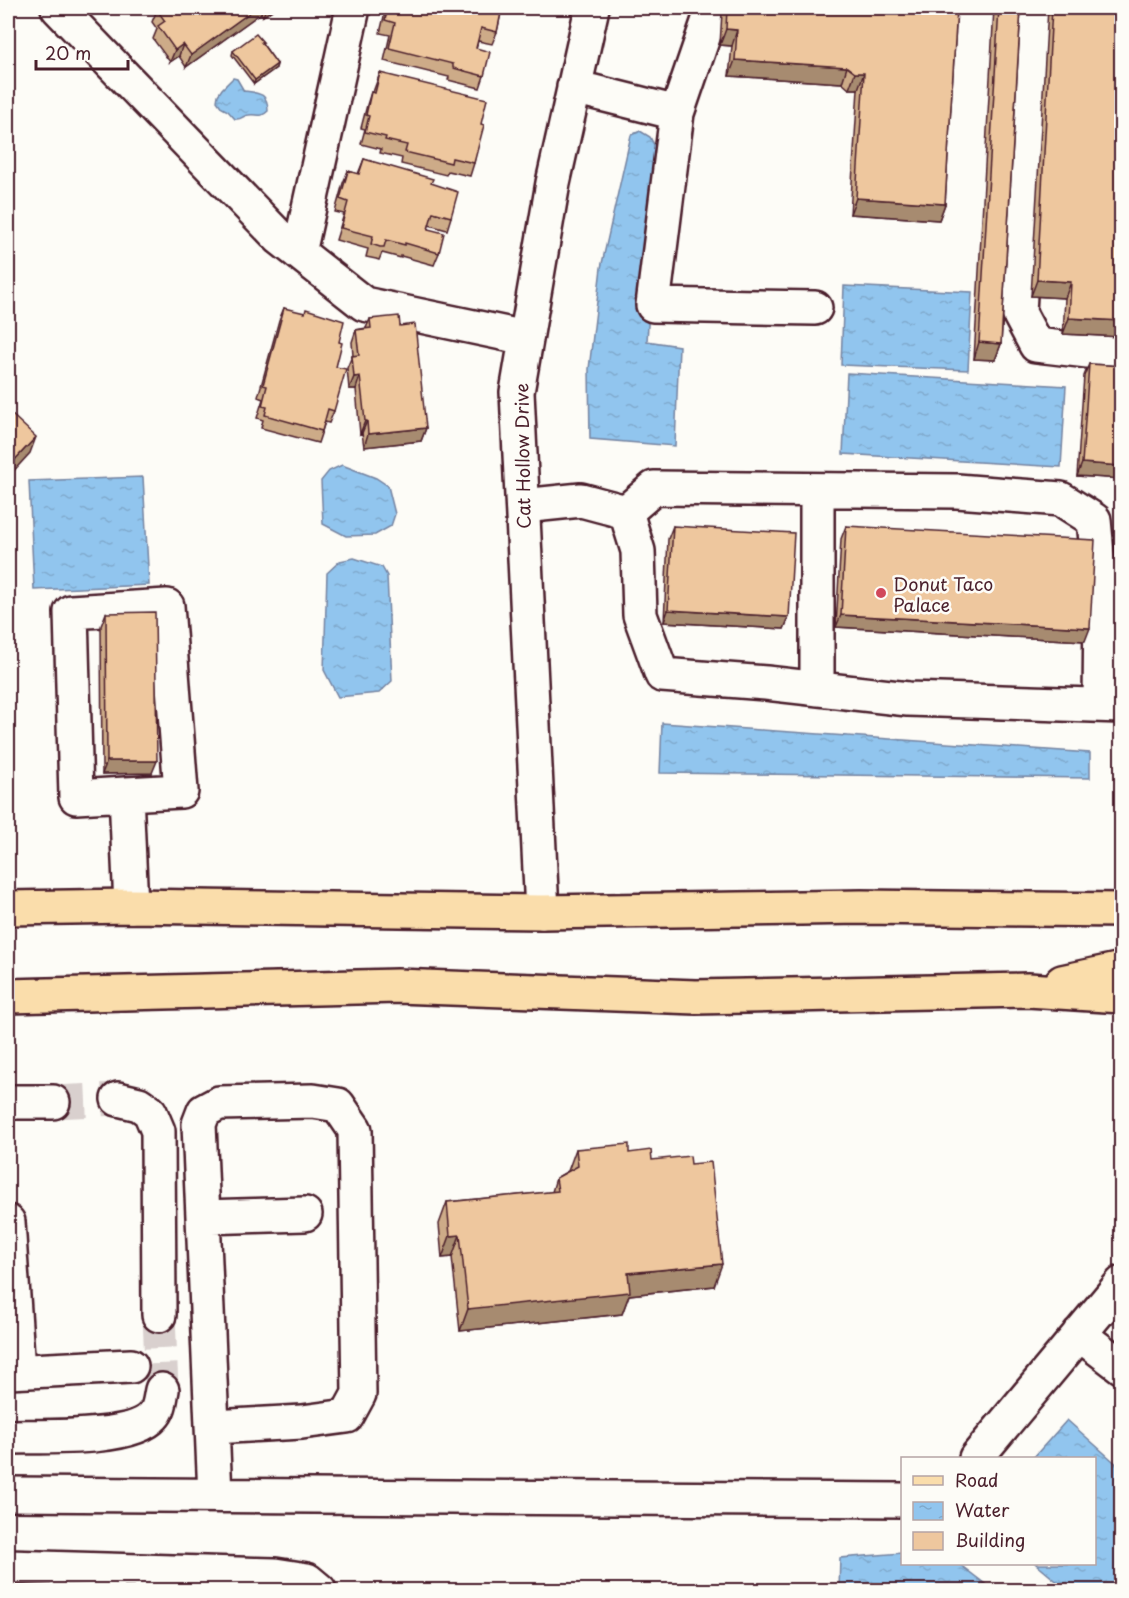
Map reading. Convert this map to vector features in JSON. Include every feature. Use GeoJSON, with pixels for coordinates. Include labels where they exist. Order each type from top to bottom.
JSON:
{"type":"FeatureCollection","features":[{"type":"Feature","properties":{"kind":"main road"},"geometry":{"type":"LineString","coordinates":[[8,908],[131,906],[542,912],[861,907],[1122,910]]}},
{"type":"Feature","properties":{"kind":"main road"},"geometry":{"type":"LineString","coordinates":[[1028,990],[1122,969]]}},
{"type":"Feature","properties":{"kind":"main road"},"geometry":{"type":"LineString","coordinates":[[8,996],[397,986],[696,997],[1028,990],[1122,996]]}},
{"type":"Feature","properties":{"kind":"street"},"geometry":{"type":"LineString","coordinates":[[58,8],[280,238],[364,304],[526,338]]}},
{"type":"Feature","properties":{"kind":"street"},"geometry":{"type":"LineString","coordinates":[[299,253],[353,8]]}},
{"type":"Feature","properties":{"kind":"street","name":"Cat Hollow Drive"},"geometry":{"type":"LineString","coordinates":[[542,912],[517,392],[554,183],[592,8]]}},
{"type":"Feature","properties":{"kind":"street"},"geometry":{"type":"LineString","coordinates":[[713,8],[677,113],[653,305],[815,308]]}},
{"type":"Feature","properties":{"kind":"street"},"geometry":{"type":"LineString","coordinates":[[1036,8],[1019,314],[1036,345],[1122,355]]}},
{"type":"Feature","properties":{"kind":"street"},"geometry":{"type":"LineString","coordinates":[[574,87],[677,113]]}},
{"type":"Feature","properties":{"kind":"street"},"geometry":{"type":"LineString","coordinates":[[654,488],[957,491],[1061,500],[1094,520],[1111,705],[908,699],[766,683],[662,675],[639,615],[638,551],[626,512],[654,488]]}},
{"type":"Feature","properties":{"kind":"street"},"geometry":{"type":"LineString","coordinates":[[817,490],[817,689]]}},
{"type":"Feature","properties":{"kind":"street"},"geometry":{"type":"LineString","coordinates":[[523,506],[581,500],[626,512]]}},
{"type":"Feature","properties":{"kind":"street"},"geometry":{"type":"LineString","coordinates":[[167,606],[181,791],[126,794],[76,797],[70,612],[167,606]]}},
{"type":"Feature","properties":{"kind":"street"},"geometry":{"type":"LineString","coordinates":[[126,794],[131,906]]}},
{"type":"Feature","properties":{"kind":"street"},"geometry":{"type":"LineString","coordinates":[[118,1099],[139,1104],[150,1112],[158,1131],[159,1315]]}},
{"type":"Feature","properties":{"kind":"street"},"geometry":{"type":"LineString","coordinates":[[213,1427],[302,1422],[347,1416],[359,1394],[355,1130],[338,1105],[312,1101],[219,1103],[204,1111],[199,1124],[215,1495]]}},
{"type":"Feature","properties":{"kind":"street"},"geometry":{"type":"LineString","coordinates":[[8,1102],[53,1102]]}},
{"type":"Feature","properties":{"kind":"street"},"geometry":{"type":"LineString","coordinates":[[203,1217],[305,1214]]}},
{"type":"Feature","properties":{"kind":"street"},"geometry":{"type":"LineString","coordinates":[[8,1222],[13,1372],[131,1366]]}},
{"type":"Feature","properties":{"kind":"street"},"geometry":{"type":"LineString","coordinates":[[977,1457],[1122,1283]]}},
{"type":"Feature","properties":{"kind":"street"},"geometry":{"type":"LineString","coordinates":[[1079,1334],[1122,1367]]}},
{"type":"Feature","properties":{"kind":"street"},"geometry":{"type":"LineString","coordinates":[[8,1437],[106,1434],[135,1428],[152,1418],[158,1408],[162,1390]]}},
{"type":"Feature","properties":{"kind":"street"},"geometry":{"type":"LineString","coordinates":[[8,1494],[901,1500]]}},
{"type":"Feature","properties":{"kind":"street"},"geometry":{"type":"LineString","coordinates":[[8,1567],[275,1575],[307,1580],[319,1590]]}},
{"type":"Feature","properties":{"kind":"water"},"geometry":{"type":"Polygon","coordinates":[[[233,78],[237,79],[244,91],[258,93],[264,97],[268,105],[266,113],[235,119],[222,108],[217,101],[218,95],[233,78]]]}},
{"type":"Feature","properties":{"kind":"water"},"geometry":{"type":"Polygon","coordinates":[[[640,131],[650,137],[659,154],[647,341],[679,346],[675,446],[590,439],[589,369],[601,268],[631,135],[640,131]]]}},
{"type":"Feature","properties":{"kind":"water"},"geometry":{"type":"Polygon","coordinates":[[[844,286],[972,292],[968,370],[841,365],[844,286]]]}},
{"type":"Feature","properties":{"kind":"water"},"geometry":{"type":"Polygon","coordinates":[[[847,373],[1066,386],[1061,467],[843,454],[847,373]]]}},
{"type":"Feature","properties":{"kind":"water"},"geometry":{"type":"Polygon","coordinates":[[[342,465],[376,478],[388,486],[395,514],[391,526],[375,535],[346,536],[323,524],[321,481],[329,471],[342,465]]]}},
{"type":"Feature","properties":{"kind":"water"},"geometry":{"type":"Polygon","coordinates":[[[143,477],[149,585],[34,590],[29,481],[143,477]]]}},
{"type":"Feature","properties":{"kind":"water"},"geometry":{"type":"Polygon","coordinates":[[[354,558],[382,567],[387,576],[392,681],[379,693],[338,697],[324,670],[327,573],[340,561],[354,558]]]}},
{"type":"Feature","properties":{"kind":"water"},"geometry":{"type":"Polygon","coordinates":[[[662,723],[1090,753],[1090,778],[660,773],[662,723]]]}},
{"type":"Feature","properties":{"kind":"water"},"geometry":{"type":"Polygon","coordinates":[[[1067,1420],[1121,1468],[1121,1590],[1067,1590],[1037,1565],[1096,1565],[1096,1457],[1034,1457],[1067,1420]]]}},
{"type":"Feature","properties":{"kind":"water"},"geometry":{"type":"Polygon","coordinates":[[[901,1553],[901,1565],[960,1565],[993,1590],[839,1590],[840,1558],[901,1553]]]}},
{"type":"Feature","properties":{"kind":"building"},"geometry":{"type":"Polygon","coordinates":[[[160,8],[256,8],[191,55],[183,44],[175,50],[158,26],[165,21],[157,10],[160,8]]]}},
{"type":"Feature","properties":{"kind":"building"},"geometry":{"type":"Polygon","coordinates":[[[388,8],[502,8],[497,32],[481,28],[476,48],[490,52],[484,76],[453,68],[453,64],[389,48],[395,23],[385,20],[388,8]]]}},
{"type":"Feature","properties":{"kind":"building"},"geometry":{"type":"Polygon","coordinates":[[[727,8],[957,8],[945,204],[856,198],[864,73],[855,73],[847,67],[735,60],[737,30],[726,29],[727,8]]]}},
{"type":"Feature","properties":{"kind":"building"},"geometry":{"type":"Polygon","coordinates":[[[999,8],[1021,8],[1001,344],[979,342],[999,8]]]}},
{"type":"Feature","properties":{"kind":"building"},"geometry":{"type":"Polygon","coordinates":[[[1052,8],[1122,8],[1122,321],[1069,318],[1071,282],[1037,280],[1052,8]]]}},
{"type":"Feature","properties":{"kind":"building"},"geometry":{"type":"Polygon","coordinates":[[[256,34],[277,64],[255,80],[233,51],[256,34]]]}},
{"type":"Feature","properties":{"kind":"building"},"geometry":{"type":"Polygon","coordinates":[[[380,73],[487,99],[481,124],[484,125],[474,163],[452,158],[451,163],[405,152],[407,145],[365,132],[371,92],[375,93],[380,73]]]}},
{"type":"Feature","properties":{"kind":"building"},"geometry":{"type":"Polygon","coordinates":[[[364,159],[433,179],[431,183],[458,192],[451,217],[433,212],[428,229],[444,233],[439,253],[386,240],[384,247],[380,247],[371,244],[373,236],[341,228],[348,202],[340,199],[348,171],[359,174],[364,159]]]}},
{"type":"Feature","properties":{"kind":"building"},"geometry":{"type":"Polygon","coordinates":[[[284,308],[305,313],[306,309],[344,321],[336,367],[346,369],[334,411],[328,409],[322,431],[265,415],[267,407],[262,406],[267,386],[263,385],[284,308]]]}},
{"type":"Feature","properties":{"kind":"building"},"geometry":{"type":"Polygon","coordinates":[[[399,316],[400,326],[415,324],[426,428],[368,434],[360,376],[354,377],[352,356],[359,355],[356,330],[371,328],[370,319],[399,316]]]}},
{"type":"Feature","properties":{"kind":"building"},"geometry":{"type":"Polygon","coordinates":[[[1089,364],[1122,366],[1122,466],[1082,463],[1089,364]]]}},
{"type":"Feature","properties":{"kind":"building"},"geometry":{"type":"Polygon","coordinates":[[[8,411],[36,437],[9,466],[8,464],[8,411]]]}},
{"type":"Feature","properties":{"kind":"building"},"geometry":{"type":"Polygon","coordinates":[[[673,526],[794,533],[789,617],[668,610],[673,526]]]}},
{"type":"Feature","properties":{"kind":"building"},"geometry":{"type":"Polygon","coordinates":[[[846,526],[1095,540],[1090,628],[841,615],[846,526]]]}},
{"type":"Feature","properties":{"kind":"building"},"geometry":{"type":"Polygon","coordinates":[[[155,612],[157,761],[107,761],[106,613],[155,612]]]}},
{"type":"Feature","properties":{"kind":"building"},"geometry":{"type":"Polygon","coordinates":[[[629,1144],[629,1153],[651,1150],[652,1160],[690,1156],[691,1164],[711,1162],[722,1264],[628,1273],[630,1292],[468,1309],[460,1235],[450,1236],[447,1202],[558,1191],[556,1178],[578,1166],[576,1149],[629,1144]]]}},
{"type":"Feature","properties":{"kind":"tunnel"},"geometry":{"type":"LineString","coordinates":[[53,1102],[118,1099]]}},
{"type":"Feature","properties":{"kind":"tunnel"},"geometry":{"type":"LineString","coordinates":[[159,1315],[162,1390]]}},
{"type":"Feature","properties":{"kind":"place","name":"Donut Taco Palace"},"geometry":{"type":"Point","coordinates":[881,593]}}]}
